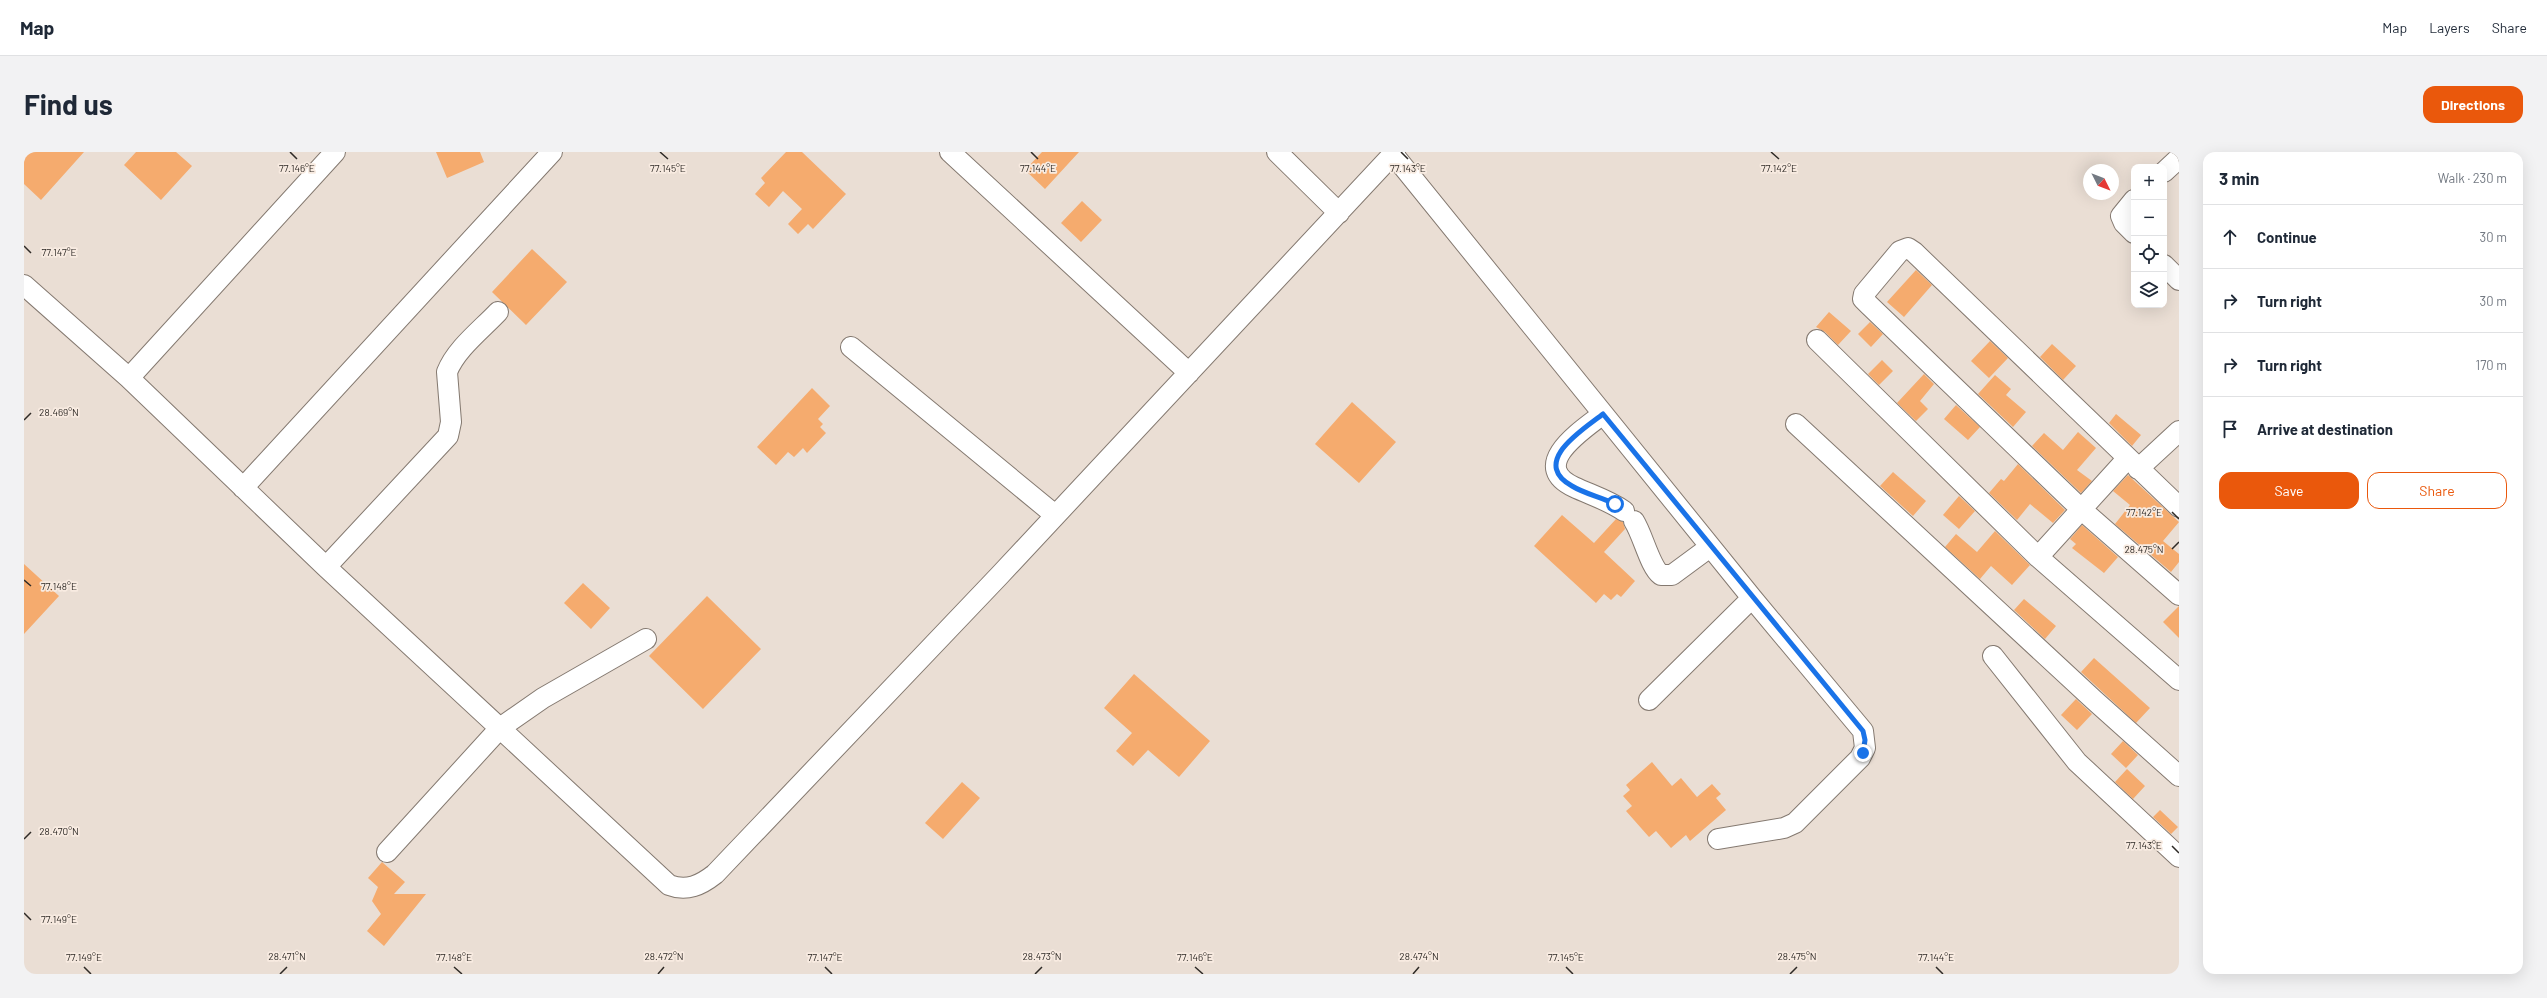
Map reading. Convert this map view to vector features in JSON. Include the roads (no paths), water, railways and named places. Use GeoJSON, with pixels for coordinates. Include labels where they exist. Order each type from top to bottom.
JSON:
{"type":"FeatureCollection","features":[{"type":"Feature","properties":{"kind":"street"},"geometry":{"type":"LineString","coordinates":[[129,378],[335,152]]}},
{"type":"Feature","properties":{"kind":"street"},"geometry":{"type":"LineString","coordinates":[[243,488],[552,152]]}},
{"type":"Feature","properties":{"kind":"street"},"geometry":{"type":"LineString","coordinates":[[950,152],[1189,373]]}},
{"type":"Feature","properties":{"kind":"street"},"geometry":{"type":"LineString","coordinates":[[1277,152],[1339,213]]}},
{"type":"Feature","properties":{"kind":"street"},"geometry":{"type":"LineString","coordinates":[[24,285],[129,378],[326,567],[669,885],[676,888],[694,887],[715,874],[1056,515],[1394,153],[1710,547],[1863,731],[1865,748],[1860,758],[1795,823],[1784,828],[1718,839]]}},
{"type":"Feature","properties":{"kind":"street"},"geometry":{"type":"LineString","coordinates":[[2167,169],[2179,158]]}},
{"type":"Feature","properties":{"kind":"street"},"geometry":{"type":"LineString","coordinates":[[2131,204],[2121,216],[2124,223],[2131,230]]}},
{"type":"Feature","properties":{"kind":"street"},"geometry":{"type":"LineString","coordinates":[[2179,507],[1914,252],[1908,248],[1900,251],[1864,294],[1863,299],[2082,510],[2179,595]]}},
{"type":"Feature","properties":{"kind":"street"},"geometry":{"type":"LineString","coordinates":[[2167,268],[2179,280]]}},
{"type":"Feature","properties":{"kind":"street"},"geometry":{"type":"LineString","coordinates":[[326,567],[446,440],[451,422],[447,372],[449,367],[498,312]]}},
{"type":"Feature","properties":{"kind":"street"},"geometry":{"type":"LineString","coordinates":[[1817,340],[2038,557],[2179,680]]}},
{"type":"Feature","properties":{"kind":"street"},"geometry":{"type":"LineString","coordinates":[[851,347],[1056,515]]}},
{"type":"Feature","properties":{"kind":"street"},"geometry":{"type":"LineString","coordinates":[[1603,414],[1561,448],[1557,469],[1561,478],[1572,486],[1605,500],[1629,516],[1647,547],[1651,563],[1661,574],[1672,575],[1710,547]]}},
{"type":"Feature","properties":{"kind":"street"},"geometry":{"type":"LineString","coordinates":[[1796,424],[2094,700],[2179,776]]}},
{"type":"Feature","properties":{"kind":"street"},"geometry":{"type":"LineString","coordinates":[[2038,557],[2082,510],[2133,464],[2179,431]]}},
{"type":"Feature","properties":{"kind":"street"},"geometry":{"type":"LineString","coordinates":[[1649,700],[1752,598]]}},
{"type":"Feature","properties":{"kind":"street"},"geometry":{"type":"LineString","coordinates":[[387,852],[500,728],[542,698],[646,639]]}},
{"type":"Feature","properties":{"kind":"street"},"geometry":{"type":"LineString","coordinates":[[1993,656],[2077,762],[2179,857]]}}]}
